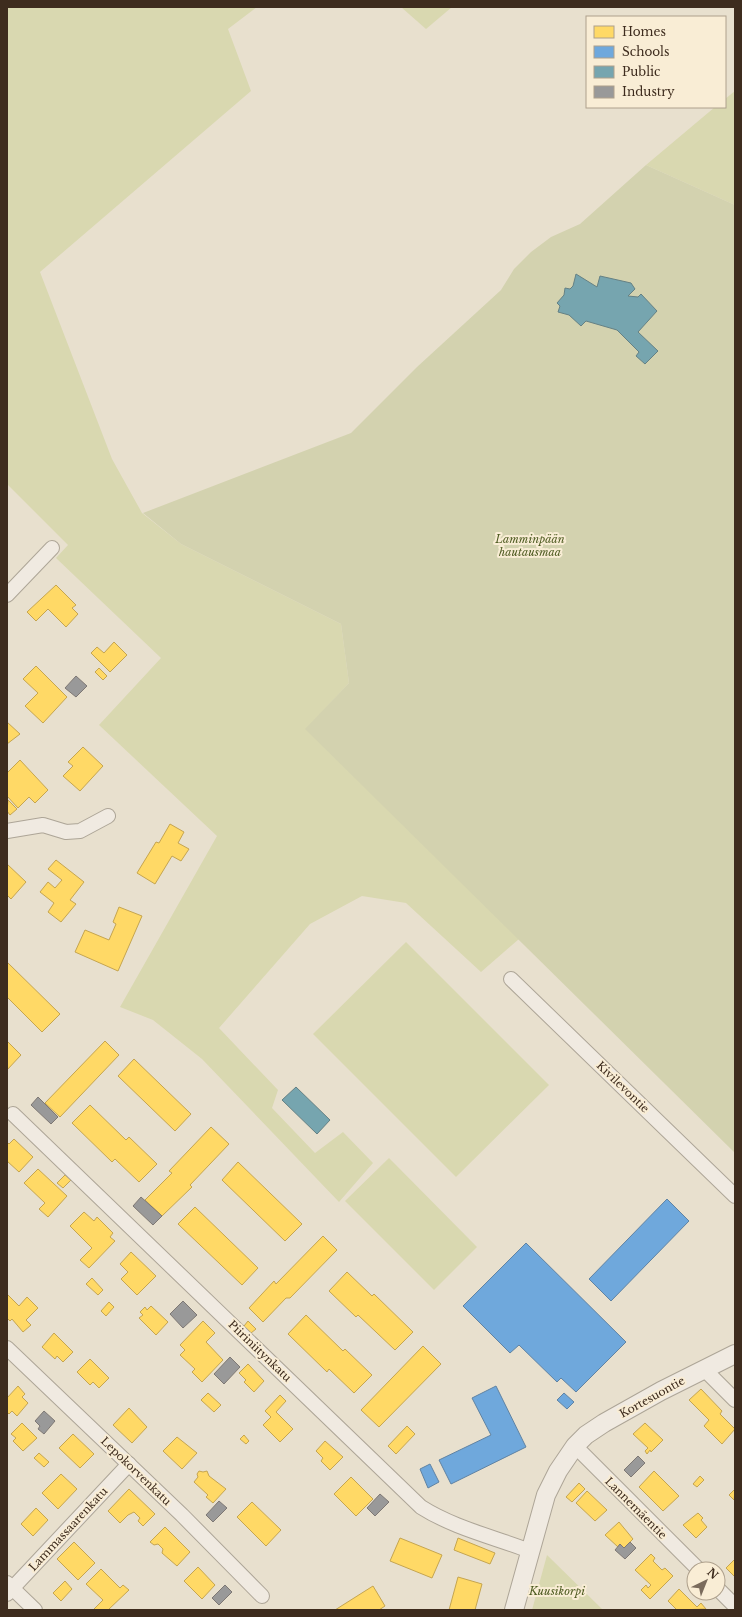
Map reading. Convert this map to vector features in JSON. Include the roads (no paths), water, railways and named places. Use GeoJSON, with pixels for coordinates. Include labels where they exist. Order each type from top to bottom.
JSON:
{"type":"FeatureCollection","features":[{"type":"Feature","properties":{"kind":"street"},"geometry":{"type":"LineString","coordinates":[[7,595],[52,548]]}},
{"type":"Feature","properties":{"kind":"street"},"geometry":{"type":"LineString","coordinates":[[7,831],[43,825],[66,832],[80,831],[108,816]]}},
{"type":"Feature","properties":{"kind":"street","name":"Kivilevontie"},"geometry":{"type":"LineString","coordinates":[[511,978],[735,1196]]}},
{"type":"Feature","properties":{"kind":"street","name":"Piiriniitynkatu"},"geometry":{"type":"LineString","coordinates":[[12,1114],[421,1507],[432,1514],[458,1525],[530,1551]]}},
{"type":"Feature","properties":{"kind":"street","name":"Lepokorvenkatu"},"geometry":{"type":"LineString","coordinates":[[7,1348],[237,1569],[262,1596]]}},
{"type":"Feature","properties":{"kind":"street","name":"Kortesuontie"},"geometry":{"type":"LineString","coordinates":[[514,1610],[539,1514],[551,1483],[575,1446],[586,1435],[604,1423],[735,1354]]}},
{"type":"Feature","properties":{"kind":"street"},"geometry":{"type":"LineString","coordinates":[[704,1369],[735,1400]]}},
{"type":"Feature","properties":{"kind":"street","name":"Lannemäentie"},"geometry":{"type":"LineString","coordinates":[[575,1446],[690,1561]]}},
{"type":"Feature","properties":{"kind":"street","name":"Lammassaarenkatu"},"geometry":{"type":"LineString","coordinates":[[9,1588],[129,1464]]}},
{"type":"Feature","properties":{"kind":"street"},"geometry":{"type":"LineString","coordinates":[[9,1588],[34,1610]]}},
{"type":"Feature","properties":{"kind":"street"},"geometry":{"type":"LineString","coordinates":[[726,1597],[735,1606]]}},
{"type":"Feature","properties":{"kind":"park label","name":"Lamminpään hautausmaa"},"geometry":{"type":"Point","coordinates":[530,545]}},
{"type":"Feature","properties":{"kind":"park label","name":"Kuusikorpi"},"geometry":{"type":"Point","coordinates":[557,1591]}}]}
